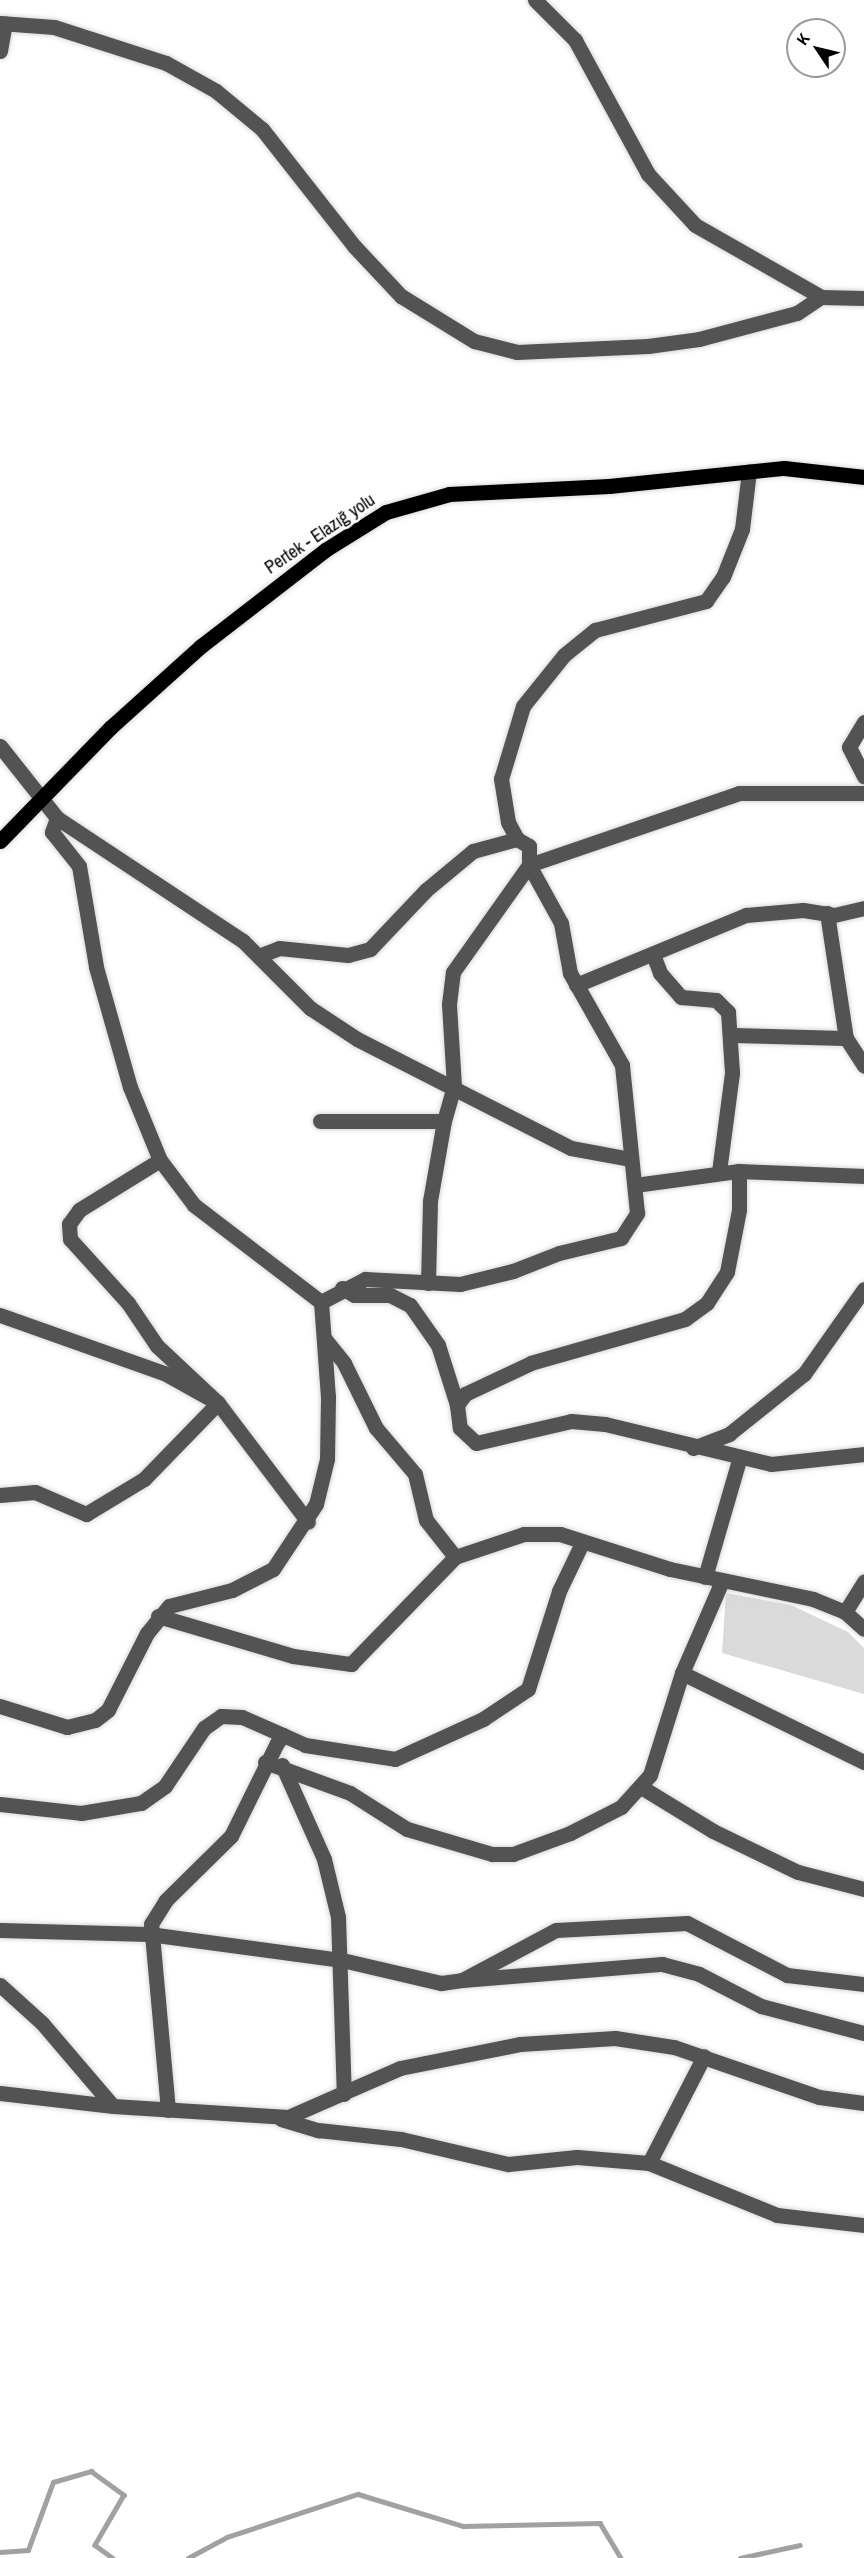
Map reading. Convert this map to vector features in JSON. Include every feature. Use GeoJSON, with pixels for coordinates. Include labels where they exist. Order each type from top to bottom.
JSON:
{"type":"FeatureCollection","features":[{"type":"Feature","properties":{"kind":"main road","name":"Pertek - Elazığ yolu"},"geometry":{"type":"LineString","coordinates":[[0,841],[42,795],[201,646],[325,550],[386,512],[449,494],[609,486],[749,471],[812,469],[864,477]]}},
{"type":"Feature","properties":{"kind":"street"},"geometry":{"type":"LineString","coordinates":[[535,0],[575,40],[632,149],[664,196],[695,225],[821,297],[864,298]]}},
{"type":"Feature","properties":{"kind":"street"},"geometry":{"type":"LineString","coordinates":[[0,51],[2,23],[54,27],[154,60],[216,91],[262,129],[354,246],[401,296],[474,341],[517,352],[648,346],[699,339],[797,313],[821,297]]}},
{"type":"Feature","properties":{"kind":"street"},"geometry":{"type":"LineString","coordinates":[[321,1302],[342,1288],[365,1279],[460,1284],[621,1238],[637,1213],[621,1065],[576,986],[561,923],[529,865],[529,846],[517,839],[502,804],[501,779],[523,706],[564,655],[595,630],[705,601],[723,577],[742,529],[749,471]]}},
{"type":"Feature","properties":{"kind":"street"},"geometry":{"type":"LineString","coordinates":[[864,722],[849,747],[864,776]]}},
{"type":"Feature","properties":{"kind":"street"},"geometry":{"type":"LineString","coordinates":[[0,746],[42,795],[57,818],[261,955],[332,1024],[571,1148],[631,1159]]}},
{"type":"Feature","properties":{"kind":"street"},"geometry":{"type":"LineString","coordinates":[[428,1282],[430,1201],[444,1121],[454,1086],[448,1004],[453,972],[529,865],[739,793],[864,793]]}},
{"type":"Feature","properties":{"kind":"street"},"geometry":{"type":"LineString","coordinates":[[0,1706],[67,1727],[95,1720],[117,1695],[158,1616],[178,1600],[257,1579],[288,1552],[308,1521],[327,1459],[321,1302],[195,1205],[160,1160],[130,1087],[96,967],[85,883],[71,852],[52,832],[57,818]]}},
{"type":"Feature","properties":{"kind":"street"},"geometry":{"type":"LineString","coordinates":[[261,955],[279,948],[348,955],[370,949],[426,890],[473,852],[517,839]]}},
{"type":"Feature","properties":{"kind":"street"},"geometry":{"type":"LineString","coordinates":[[576,986],[654,957],[746,915],[803,910],[827,914],[864,908]]}},
{"type":"Feature","properties":{"kind":"street"},"geometry":{"type":"LineString","coordinates":[[827,914],[846,1038],[864,1066]]}},
{"type":"Feature","properties":{"kind":"street"},"geometry":{"type":"LineString","coordinates":[[654,957],[660,973],[681,997],[716,1000],[728,1012],[732,1035],[719,1172]]}},
{"type":"Feature","properties":{"kind":"street"},"geometry":{"type":"LineString","coordinates":[[732,1035],[846,1038]]}},
{"type":"Feature","properties":{"kind":"street"},"geometry":{"type":"LineString","coordinates":[[320,1121],[444,1121]]}},
{"type":"Feature","properties":{"kind":"street"},"geometry":{"type":"LineString","coordinates":[[160,1160],[79,1210],[69,1224],[70,1239],[128,1303],[157,1346],[218,1403],[308,1521]]}},
{"type":"Feature","properties":{"kind":"street"},"geometry":{"type":"LineString","coordinates":[[634,1185],[739,1171],[864,1176]]}},
{"type":"Feature","properties":{"kind":"street"},"geometry":{"type":"LineString","coordinates":[[457,1405],[465,1394],[531,1363],[685,1319],[707,1303],[727,1272],[739,1210],[739,1171]]}},
{"type":"Feature","properties":{"kind":"street"},"geometry":{"type":"LineString","coordinates":[[342,1288],[354,1295],[390,1295],[418,1313],[438,1345],[457,1405],[460,1428],[476,1443],[571,1421],[605,1424],[739,1460],[799,1464],[864,1454]]}},
{"type":"Feature","properties":{"kind":"street"},"geometry":{"type":"LineString","coordinates":[[693,1448],[729,1434],[804,1374],[864,1289]]}},
{"type":"Feature","properties":{"kind":"street"},"geometry":{"type":"LineString","coordinates":[[0,1315],[164,1373],[218,1403]]}},
{"type":"Feature","properties":{"kind":"street"},"geometry":{"type":"LineString","coordinates":[[324,1338],[344,1363],[376,1428],[415,1474],[426,1520],[455,1557]]}},
{"type":"Feature","properties":{"kind":"street"},"geometry":{"type":"LineString","coordinates":[[0,1495],[36,1492],[86,1514],[144,1479],[218,1403]]}},
{"type":"Feature","properties":{"kind":"street"},"geometry":{"type":"LineString","coordinates":[[705,1577],[739,1460]]}},
{"type":"Feature","properties":{"kind":"street"},"geometry":{"type":"LineString","coordinates":[[158,1616],[293,1656],[351,1664],[455,1557],[524,1534],[560,1534],[582,1543],[705,1577],[813,1599],[845,1612],[864,1629]]}},
{"type":"Feature","properties":{"kind":"street"},"geometry":{"type":"LineString","coordinates":[[0,1804],[81,1813],[141,1803],[165,1786],[204,1728],[221,1716],[242,1717],[305,1745],[395,1759],[483,1719],[528,1689],[559,1591],[582,1543]]}},
{"type":"Feature","properties":{"kind":"street"},"geometry":{"type":"LineString","coordinates":[[265,1762],[282,1765],[350,1793],[407,1829],[503,1855],[609,1814],[641,1787],[657,1761],[682,1673],[722,1581]]}},
{"type":"Feature","properties":{"kind":"street"},"geometry":{"type":"LineString","coordinates":[[845,1612],[864,1582]]}},
{"type":"Feature","properties":{"kind":"street"},"geometry":{"type":"LineString","coordinates":[[682,1673],[864,1762]]}},
{"type":"Feature","properties":{"kind":"street"},"geometry":{"type":"LineString","coordinates":[[168,2110],[149,1934],[166,1900],[238,1825],[265,1762],[283,1735]]}},
{"type":"Feature","properties":{"kind":"street"},"geometry":{"type":"LineString","coordinates":[[282,1765],[324,1859],[342,1960],[344,2094]]}},
{"type":"Feature","properties":{"kind":"street"},"geometry":{"type":"LineString","coordinates":[[641,1787],[713,1831],[798,1872],[864,1889]]}},
{"type":"Feature","properties":{"kind":"street"},"geometry":{"type":"LineString","coordinates":[[462,1980],[556,1930],[687,1923],[787,1975],[864,1984]]}},
{"type":"Feature","properties":{"kind":"street"},"geometry":{"type":"LineString","coordinates":[[0,1930],[149,1934],[342,1960],[441,1983],[662,1964],[699,1974],[781,2013],[864,2033]]}},
{"type":"Feature","properties":{"kind":"street"},"geometry":{"type":"LineString","coordinates":[[0,1985],[42,2023],[113,2106]]}},
{"type":"Feature","properties":{"kind":"street"},"geometry":{"type":"LineString","coordinates":[[274,2117],[305,2112],[400,2068],[520,2044],[615,2038],[704,2056],[771,2084],[864,2103]]}},
{"type":"Feature","properties":{"kind":"street"},"geometry":{"type":"LineString","coordinates":[[650,2163],[704,2056]]}},
{"type":"Feature","properties":{"kind":"street"},"geometry":{"type":"LineString","coordinates":[[0,2093],[113,2106],[274,2117],[318,2130],[400,2139],[508,2164],[577,2157],[650,2163],[777,2215],[864,2225]]}},
{"type":"Feature","properties":{"kind":"shaded area"},"geometry":{"type":"Polygon","coordinates":[[[726,1593],[791,1605],[848,1632],[864,1648],[864,1694],[722,1653],[726,1593]]]}},
{"type":"Feature","properties":{"kind":"waterway"},"geometry":{"type":"LineString","coordinates":[[0,2552],[28,2550],[53,2482],[91,2471],[124,2495],[95,2545],[113,2558]]}},
{"type":"Feature","properties":{"kind":"waterway"},"geometry":{"type":"LineString","coordinates":[[188,2558],[227,2537],[358,2494],[463,2526],[600,2523],[621,2558]]}},
{"type":"Feature","properties":{"kind":"waterway"},"geometry":{"type":"LineString","coordinates":[[740,2558],[800,2545]]}}]}
